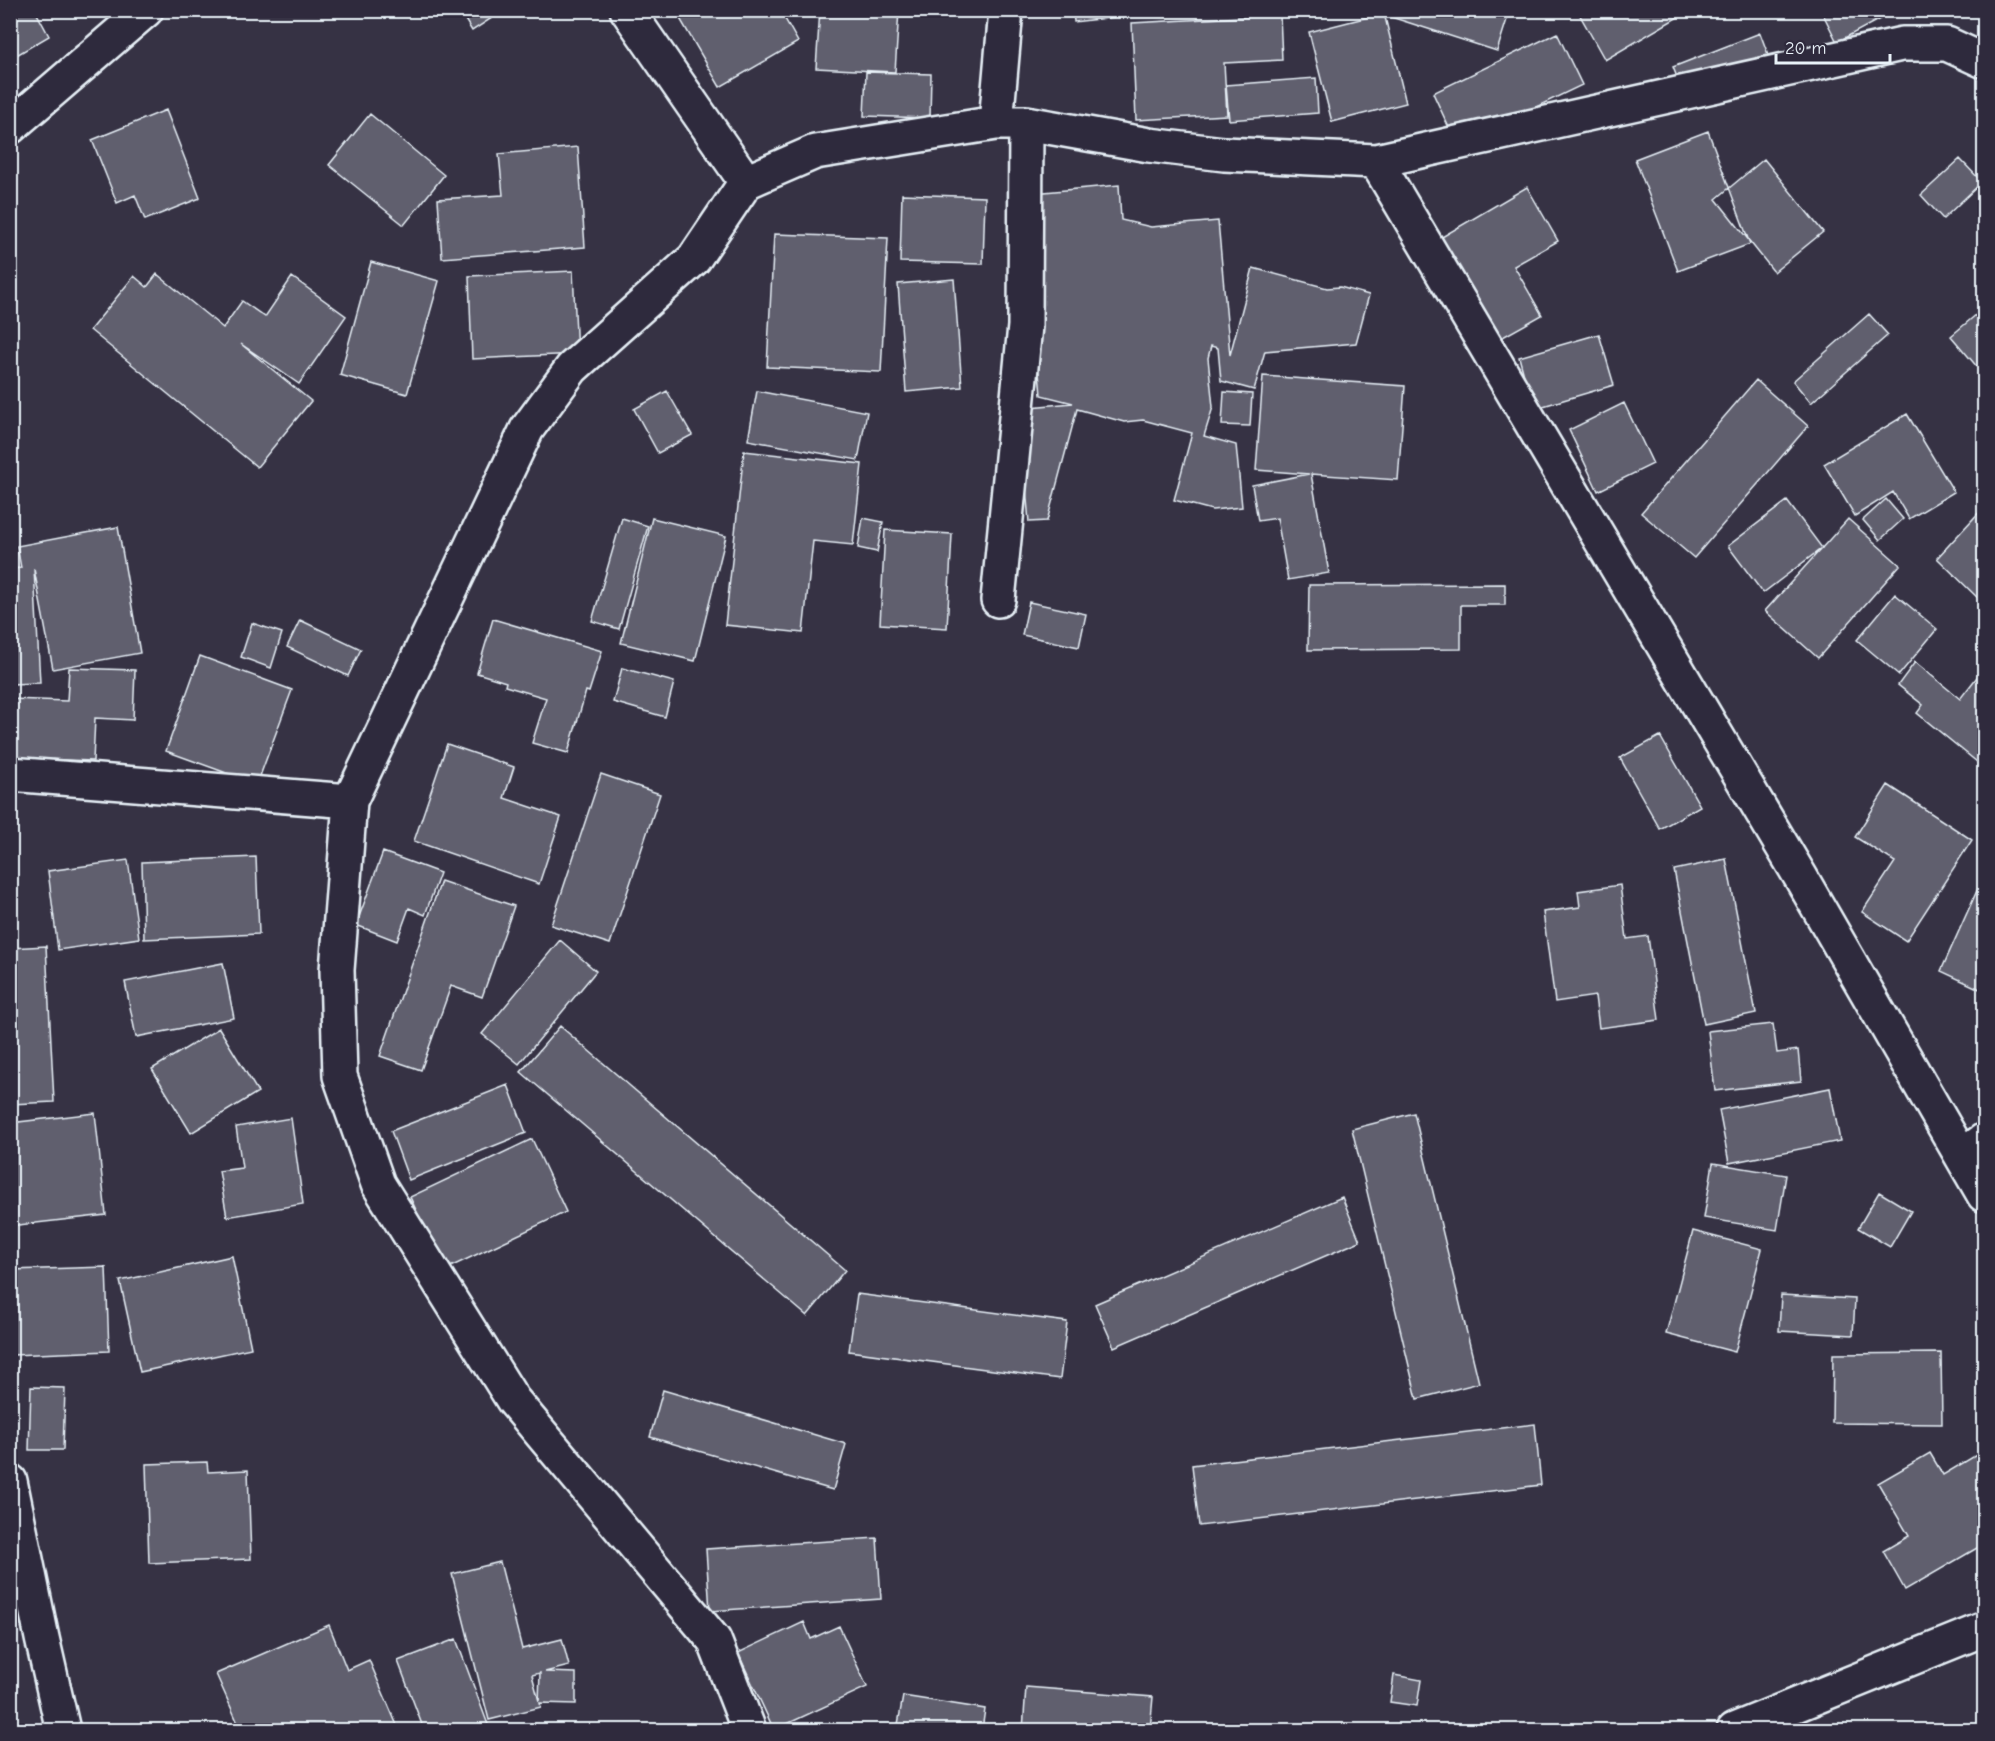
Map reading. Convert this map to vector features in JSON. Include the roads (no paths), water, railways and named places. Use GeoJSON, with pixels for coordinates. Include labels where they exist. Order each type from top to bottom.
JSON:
{"type":"FeatureCollection","features":[{"type":"Feature","properties":{"kind":"street"},"geometry":{"type":"LineString","coordinates":[[10,127],[146,10]]}},
{"type":"Feature","properties":{"kind":"street"},"geometry":{"type":"LineString","coordinates":[[627,10],[746,182]]}},
{"type":"Feature","properties":{"kind":"street"},"geometry":{"type":"LineString","coordinates":[[998,600],[1025,326],[1006,10]]}},
{"type":"Feature","properties":{"kind":"street"},"geometry":{"type":"LineString","coordinates":[[749,1731],[714,1640],[513,1400],[378,1184],[340,1076],[337,970],[350,801],[527,429],[572,368],[694,259],[746,182],[815,152],[1011,123],[1149,145],[1224,154],[1377,161],[1902,44],[1947,44],[1984,61]]}},
{"type":"Feature","properties":{"kind":"street"},"geometry":{"type":"LineString","coordinates":[[1377,161],[1794,866],[1973,1148],[1984,1195]]}},
{"type":"Feature","properties":{"kind":"street"},"geometry":{"type":"LineString","coordinates":[[10,774],[350,801]]}},
{"type":"Feature","properties":{"kind":"street"},"geometry":{"type":"LineString","coordinates":[[10,1481],[63,1731]]}},
{"type":"Feature","properties":{"kind":"street"},"geometry":{"type":"LineString","coordinates":[[1734,1731],[1984,1629]]}}]}
